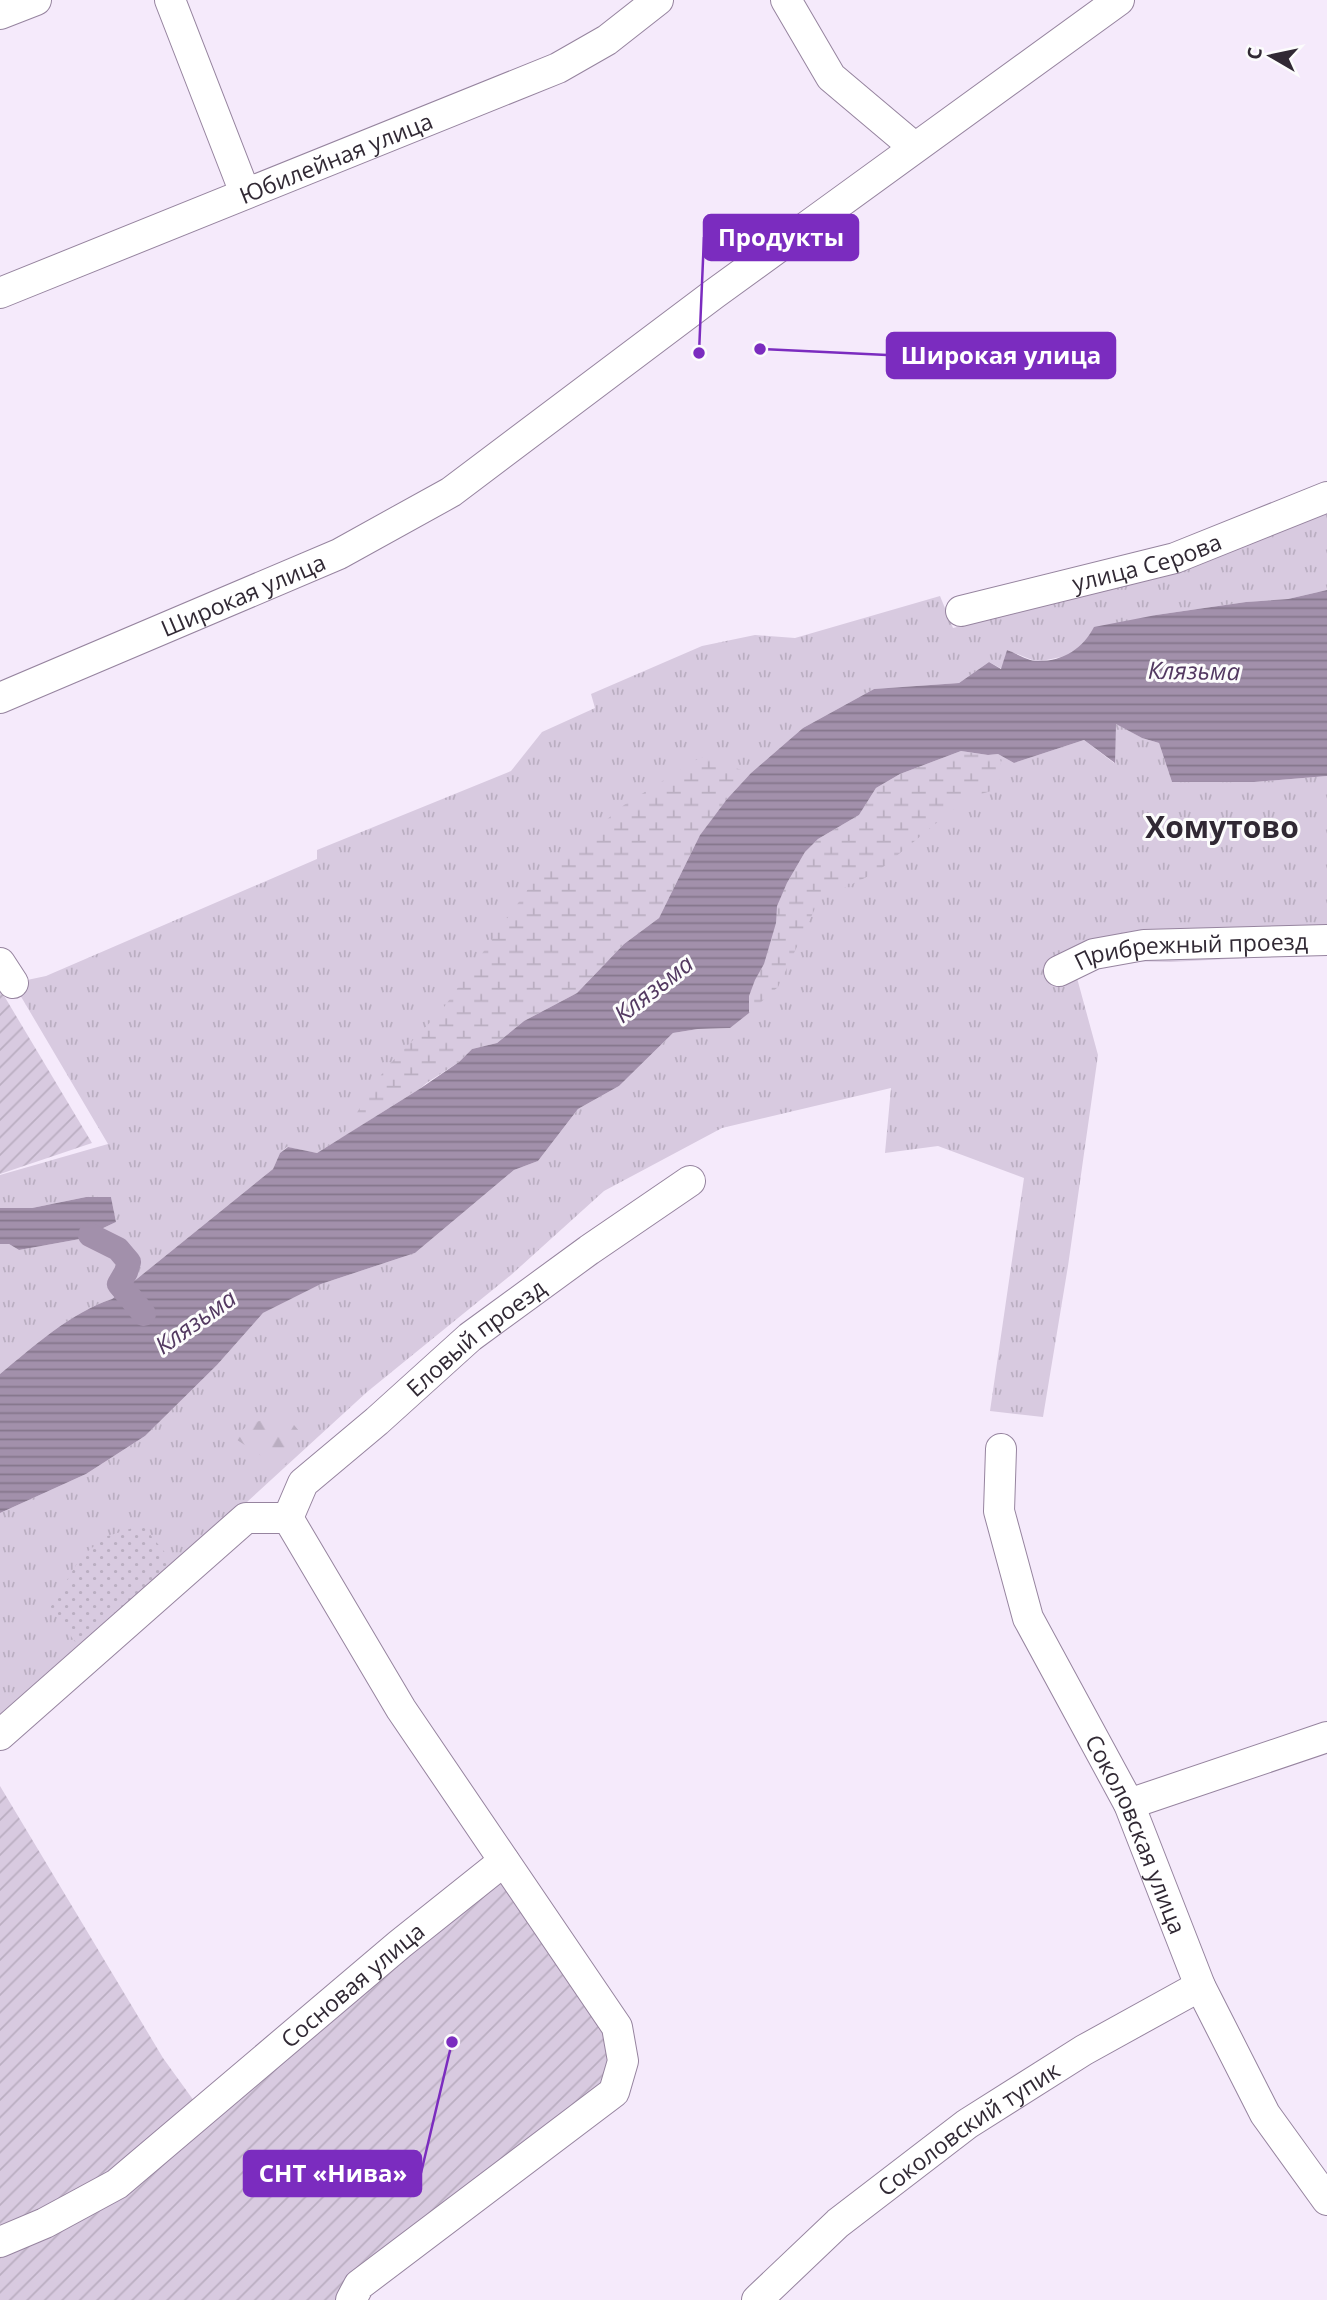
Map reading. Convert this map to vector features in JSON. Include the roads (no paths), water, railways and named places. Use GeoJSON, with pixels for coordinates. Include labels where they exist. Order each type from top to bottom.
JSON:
{"type":"FeatureCollection","features":[{"type":"Feature","properties":{"kind":"street"},"geometry":{"type":"LineString","coordinates":[[0,14],[36,0]]}},
{"type":"Feature","properties":{"kind":"street"},"geometry":{"type":"LineString","coordinates":[[170,0],[245,193]]}},
{"type":"Feature","properties":{"kind":"street","name":"Юбилейная улица"},"geometry":{"type":"LineString","coordinates":[[0,293],[558,68],[607,40],[658,0]]}},
{"type":"Feature","properties":{"kind":"street"},"geometry":{"type":"LineString","coordinates":[[786,0],[831,77],[914,147]]}},
{"type":"Feature","properties":{"kind":"street","name":"Широкая улица"},"geometry":{"type":"LineString","coordinates":[[0,698],[340,554],[451,492],[914,147],[1119,0]]}},
{"type":"Feature","properties":{"kind":"street","name":"улица Серова"},"geometry":{"type":"LineString","coordinates":[[961,611],[1175,558],[1327,497]]}},
{"type":"Feature","properties":{"kind":"street","name":"Прибрежный проезд"},"geometry":{"type":"LineString","coordinates":[[1059,971],[1094,954],[1144,946],[1327,940]]}},
{"type":"Feature","properties":{"kind":"street","name":"Еловый проезд"},"geometry":{"type":"LineString","coordinates":[[288,1518],[303,1483],[377,1422],[470,1337],[589,1250],[690,1181]]}},
{"type":"Feature","properties":{"kind":"street","name":"Соколовская улица"},"geometry":{"type":"LineString","coordinates":[[1001,1449],[999,1511],[1028,1618],[1129,1804],[1200,1986],[1265,2114],[1327,2200]]}},
{"type":"Feature","properties":{"kind":"street"},"geometry":{"type":"LineString","coordinates":[[0,1735],[246,1518],[288,1518],[401,1709],[617,2027],[623,2061],[614,2092],[359,2285],[351,2300]]}},
{"type":"Feature","properties":{"kind":"street"},"geometry":{"type":"LineString","coordinates":[[1129,1804],[1327,1737]]}},
{"type":"Feature","properties":{"kind":"street","name":"Сосновая улица"},"geometry":{"type":"LineString","coordinates":[[0,2242],[45,2223],[117,2184],[400,1944],[504,1860]]}},
{"type":"Feature","properties":{"kind":"street","name":"Соколовский тупик"},"geometry":{"type":"LineString","coordinates":[[757,2300],[838,2222],[967,2124],[1084,2050],[1200,1986]]}},
{"type":"Feature","properties":{"kind":"water","name":"Клязьма"},"geometry":{"type":"Polygon","coordinates":[[[1327,590],[1327,776],[1254,782],[1172,782],[1159,743],[1142,738],[1116,724],[1115,763],[1084,740],[1014,763],[998,754],[961,751],[900,774],[876,788],[859,815],[818,839],[805,852],[777,906],[776,923],[764,964],[749,996],[749,1013],[730,1028],[673,1033],[619,1086],[578,1109],[538,1161],[514,1170],[415,1253],[321,1284],[263,1313],[217,1365],[145,1436],[86,1474],[0,1513],[0,1374],[67,1322],[112,1299],[273,1169],[280,1153],[288,1147],[317,1153],[421,1088],[459,1062],[472,1049],[497,1043],[524,1021],[577,993],[624,944],[659,918],[700,835],[727,799],[751,773],[803,728],[874,689],[959,683],[989,662],[1001,669],[1007,650],[1035,661],[1057,659],[1078,647],[1094,627],[1246,602],[1288,599],[1327,590]]]}},
{"type":"Feature","properties":{"kind":"water"},"geometry":{"type":"Polygon","coordinates":[[[86,1197],[111,1197],[116,1222],[80,1239],[19,1250],[9,1244],[0,1244],[0,1208],[32,1208],[86,1197]]]}},
{"type":"Feature","properties":{"kind":"waterway"},"geometry":{"type":"LineString","coordinates":[[90,1235],[118,1249],[129,1262],[119,1284],[144,1314]]}},
{"type":"Feature","properties":{"kind":"place","name":"Широкая улица"},"geometry":{"type":"Point","coordinates":[760,349]}},
{"type":"Feature","properties":{"kind":"place","name":"Продукты"},"geometry":{"type":"Point","coordinates":[699,353]}},
{"type":"Feature","properties":{"kind":"place","name":"СНТ «Нива»"},"geometry":{"type":"Point","coordinates":[452,2042]}},
{"type":"Feature","properties":{"kind":"district","name":"Хомутово"},"geometry":{"type":"Point","coordinates":[1222,826]}}]}
